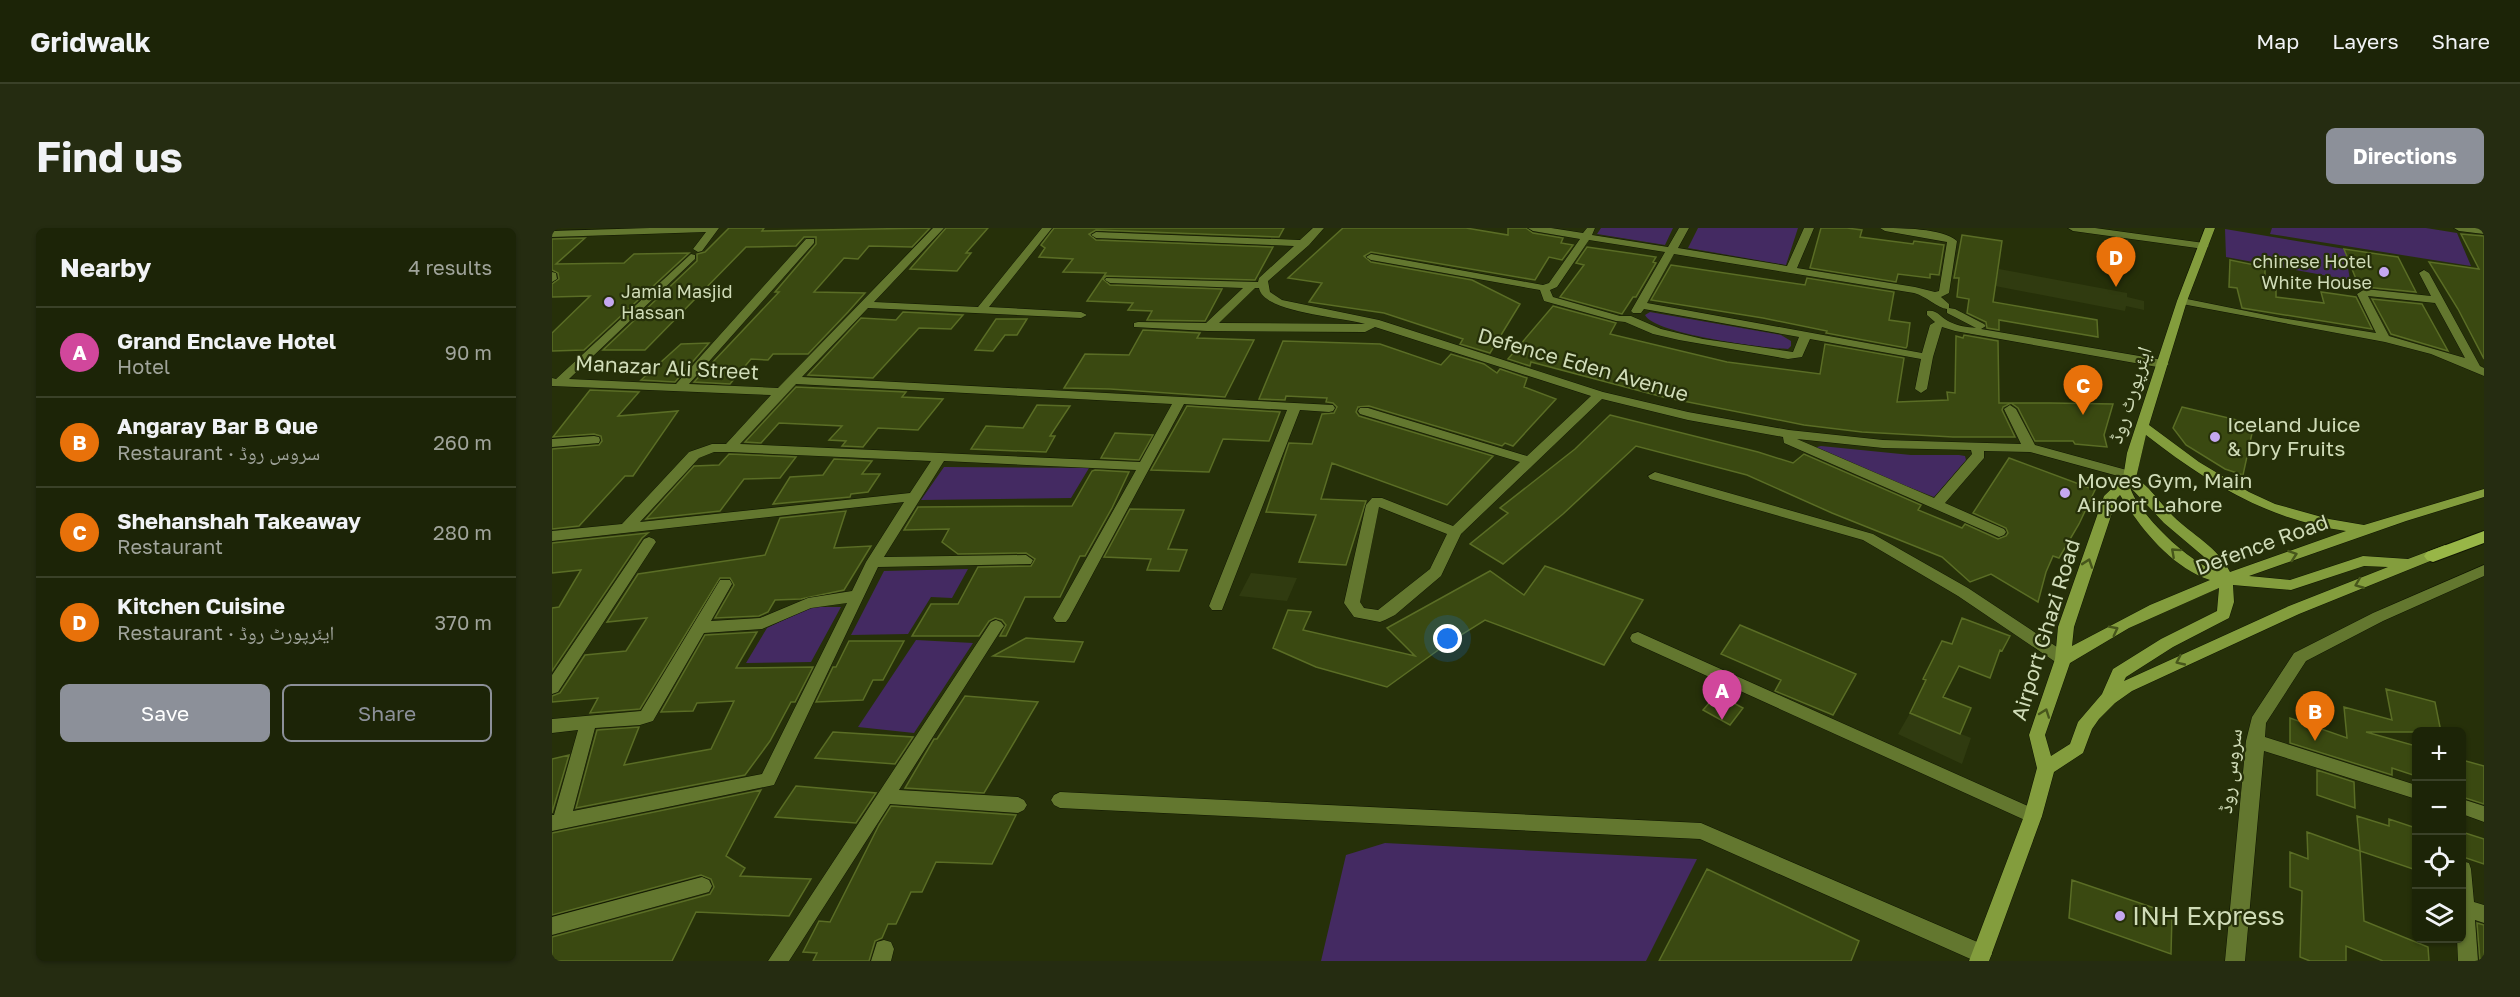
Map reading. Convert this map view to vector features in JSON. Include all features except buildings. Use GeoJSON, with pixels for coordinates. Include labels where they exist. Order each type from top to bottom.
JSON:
{"type":"FeatureCollection","features":[{"type":"Feature","properties":{"kind":"highway"},"geometry":{"type":"LineString","coordinates":[[2433,556],[2484,537]]}},
{"type":"Feature","properties":{"kind":"main road","name":"ایئرپورٹ روڈ"},"geometry":{"type":"LineString","coordinates":[[2127,480],[2182,301],[2210,228]]}},
{"type":"Feature","properties":{"kind":"main road"},"geometry":{"type":"LineString","coordinates":[[2143,427],[2210,475],[2250,500],[2314,523],[2365,530]]}},
{"type":"Feature","properties":{"kind":"main road"},"geometry":{"type":"LineString","coordinates":[[2127,480],[2137,512],[2176,554],[2197,570],[2224,579],[2291,585],[2363,561],[2410,564]]}},
{"type":"Feature","properties":{"kind":"main road"},"geometry":{"type":"LineString","coordinates":[[2109,698],[2120,673],[2167,643],[2224,614],[2227,595],[2218,564],[2168,519],[2143,488],[2127,480]]}},
{"type":"Feature","properties":{"kind":"main road","name":"Airport Ghazi Road"},"geometry":{"type":"LineString","coordinates":[[2046,768],[2037,735],[2063,659],[2066,627],[2111,496],[2127,480]]}},
{"type":"Feature","properties":{"kind":"main road","name":"Defence Road"},"geometry":{"type":"LineString","coordinates":[[2063,659],[2113,630],[2224,579],[2365,530],[2484,493]]}},
{"type":"Feature","properties":{"kind":"main road"},"geometry":{"type":"LineString","coordinates":[[1981,958],[2033,816],[2046,768],[2077,748],[2084,727],[2109,698],[2126,687],[2199,652],[2294,610],[2433,556],[2484,532]]}},
{"type":"Feature","properties":{"kind":"street"},"geometry":{"type":"LineString","coordinates":[[730,448],[939,228]]}},
{"type":"Feature","properties":{"kind":"street"},"geometry":{"type":"LineString","coordinates":[[981,310],[1047,228]]}},
{"type":"Feature","properties":{"kind":"street"},"geometry":{"type":"LineString","coordinates":[[1207,328],[1305,243],[1319,228]]}},
{"type":"Feature","properties":{"kind":"street"},"geometry":{"type":"LineString","coordinates":[[1533,228],[1589,232],[1673,250],[1901,287],[1934,296],[1948,308],[1981,326],[2163,361]]}},
{"type":"Feature","properties":{"kind":"street"},"geometry":{"type":"LineString","coordinates":[[1544,288],[1548,299],[1620,319],[1627,318],[1642,305],[1684,228]]}},
{"type":"Feature","properties":{"kind":"street"},"geometry":{"type":"LineString","coordinates":[[1791,270],[1809,228]]}},
{"type":"Feature","properties":{"kind":"street"},"geometry":{"type":"LineString","coordinates":[[1885,228],[1946,237],[1952,241],[1944,293],[1934,296]]}},
{"type":"Feature","properties":{"kind":"street"},"geometry":{"type":"LineString","coordinates":[[2073,228],[2204,246]]}},
{"type":"Feature","properties":{"kind":"street"},"geometry":{"type":"LineString","coordinates":[[2459,228],[2484,231]]}},
{"type":"Feature","properties":{"kind":"street"},"geometry":{"type":"LineString","coordinates":[[552,234],[713,229]]}},
{"type":"Feature","properties":{"kind":"street"},"geometry":{"type":"LineString","coordinates":[[555,382],[694,253],[713,229]]}},
{"type":"Feature","properties":{"kind":"street"},"geometry":{"type":"LineString","coordinates":[[1371,257],[1544,288],[1553,285],[1589,232]]}},
{"type":"Feature","properties":{"kind":"street"},"geometry":{"type":"LineString","coordinates":[[1096,235],[1305,243]]}},
{"type":"Feature","properties":{"kind":"street"},"geometry":{"type":"LineString","coordinates":[[679,388],[810,241]]}},
{"type":"Feature","properties":{"kind":"street"},"geometry":{"type":"LineString","coordinates":[[2424,273],[2437,300],[2479,370]]}},
{"type":"Feature","properties":{"kind":"street"},"geometry":{"type":"LineString","coordinates":[[1110,280],[1257,285]]}},
{"type":"Feature","properties":{"kind":"street","name":"Defence Eden Avenue"},"geometry":{"type":"LineString","coordinates":[[1257,285],[1265,293],[1287,305],[1375,322],[1599,394],[1688,416],[1789,434],[1882,444],[2030,448],[2127,480]]}},
{"type":"Feature","properties":{"kind":"street"},"geometry":{"type":"LineString","coordinates":[[1901,287],[1942,323],[1955,328],[2163,361]]}},
{"type":"Feature","properties":{"kind":"street"},"geometry":{"type":"LineString","coordinates":[[2383,336],[2362,294],[2365,292],[2437,300]]}},
{"type":"Feature","properties":{"kind":"street"},"geometry":{"type":"LineString","coordinates":[[2182,301],[2279,320],[2383,336],[2479,370]]}},
{"type":"Feature","properties":{"kind":"street"},"geometry":{"type":"LineString","coordinates":[[867,305],[1081,315]]}},
{"type":"Feature","properties":{"kind":"street"},"geometry":{"type":"LineString","coordinates":[[1642,305],[1927,357]]}},
{"type":"Feature","properties":{"kind":"street"},"geometry":{"type":"LineString","coordinates":[[1929,311],[1945,316],[1948,308]]}},
{"type":"Feature","properties":{"kind":"street"},"geometry":{"type":"LineString","coordinates":[[1627,318],[1647,328],[1788,356],[1798,355],[1806,335]]}},
{"type":"Feature","properties":{"kind":"street"},"geometry":{"type":"LineString","coordinates":[[1138,326],[1365,329],[1375,322]]}},
{"type":"Feature","properties":{"kind":"street"},"geometry":{"type":"LineString","coordinates":[[1921,389],[1936,325],[1942,323]]}},
{"type":"Feature","properties":{"kind":"street"},"geometry":{"type":"LineString","coordinates":[[793,380],[1329,408]]}},
{"type":"Feature","properties":{"kind":"street","name":"Manazar Ali Street"},"geometry":{"type":"LineString","coordinates":[[555,382],[781,392]]}},
{"type":"Feature","properties":{"kind":"street"},"geometry":{"type":"LineString","coordinates":[[1455,532],[1377,501],[1371,510],[1352,603],[1359,613],[1380,616],[1398,605],[1436,572],[1455,532],[1599,394]]}},
{"type":"Feature","properties":{"kind":"street"},"geometry":{"type":"LineString","coordinates":[[1061,618],[1180,401]]}},
{"type":"Feature","properties":{"kind":"street"},"geometry":{"type":"LineString","coordinates":[[1217,606],[1294,406]]}},
{"type":"Feature","properties":{"kind":"street"},"geometry":{"type":"LineString","coordinates":[[2010,409],[2030,448]]}},
{"type":"Feature","properties":{"kind":"street"},"geometry":{"type":"LineString","coordinates":[[1364,411],[1530,461]]}},
{"type":"Feature","properties":{"kind":"street"},"geometry":{"type":"LineString","coordinates":[[1789,434],[1789,440],[1999,532]]}},
{"type":"Feature","properties":{"kind":"street"},"geometry":{"type":"LineString","coordinates":[[552,443],[594,440]]}},
{"type":"Feature","properties":{"kind":"street"},"geometry":{"type":"LineString","coordinates":[[1936,504],[1979,455],[1977,447]]}},
{"type":"Feature","properties":{"kind":"street"},"geometry":{"type":"LineString","coordinates":[[627,527],[694,455],[712,448],[1144,466]]}},
{"type":"Feature","properties":{"kind":"street"},"geometry":{"type":"LineString","coordinates":[[589,722],[557,822],[768,780],[873,562],[941,456]]}},
{"type":"Feature","properties":{"kind":"street"},"geometry":{"type":"LineString","coordinates":[[1655,476],[1868,537],[1963,592],[2063,659]]}},
{"type":"Feature","properties":{"kind":"street"},"geometry":{"type":"LineString","coordinates":[[552,536],[914,497]]}},
{"type":"Feature","properties":{"kind":"street"},"geometry":{"type":"LineString","coordinates":[[552,688],[649,542]]}},
{"type":"Feature","properties":{"kind":"street"},"geometry":{"type":"LineString","coordinates":[[873,562],[1026,560]]}},
{"type":"Feature","properties":{"kind":"street","name":"سروس روڈ"},"geometry":{"type":"LineString","coordinates":[[2235,961],[2258,722],[2300,657],[2378,616],[2484,570]]}},
{"type":"Feature","properties":{"kind":"street"},"geometry":{"type":"LineString","coordinates":[[552,726],[647,716],[725,584]]}},
{"type":"Feature","properties":{"kind":"street"},"geometry":{"type":"LineString","coordinates":[[698,628],[762,624],[808,603],[858,596]]}},
{"type":"Feature","properties":{"kind":"street"},"geometry":{"type":"LineString","coordinates":[[778,961],[996,626]]}},
{"type":"Feature","properties":{"kind":"street"},"geometry":{"type":"LineString","coordinates":[[1638,638],[2033,816]]}},
{"type":"Feature","properties":{"kind":"street"},"geometry":{"type":"LineString","coordinates":[[2255,741],[2412,791]]}},
{"type":"Feature","properties":{"kind":"street"},"geometry":{"type":"LineString","coordinates":[[884,796],[1018,805]]}},
{"type":"Feature","properties":{"kind":"street"},"geometry":{"type":"LineString","coordinates":[[1060,800],[1701,831],[1981,958]]}},
{"type":"Feature","properties":{"kind":"street"},"geometry":{"type":"LineString","coordinates":[[2466,808],[2484,814]]}},
{"type":"Feature","properties":{"kind":"street"},"geometry":{"type":"LineString","coordinates":[[552,926],[702,886]]}},
{"type":"Feature","properties":{"kind":"street"},"geometry":{"type":"LineString","coordinates":[[2466,908],[2484,914]]}},
{"type":"Feature","properties":{"kind":"street"},"geometry":{"type":"LineString","coordinates":[[2466,934],[2468,961]]}},
{"type":"Feature","properties":{"kind":"shaded area"},"geometry":{"type":"Polygon","coordinates":[[[1601,228],[1673,228],[1665,245],[1597,234],[1601,228]]]}},
{"type":"Feature","properties":{"kind":"shaded area"},"geometry":{"type":"Polygon","coordinates":[[[1698,228],[1798,228],[1786,265],[1688,248],[1698,228]]]}},
{"type":"Feature","properties":{"kind":"shaded area"},"geometry":{"type":"Polygon","coordinates":[[[2272,228],[2426,228],[2457,233],[2471,266],[2270,234],[2272,228]]]}},
{"type":"Feature","properties":{"kind":"shaded area"},"geometry":{"type":"Polygon","coordinates":[[[2225,229],[2345,249],[2350,280],[2226,257],[2225,229]]]}},
{"type":"Feature","properties":{"kind":"shaded area"},"geometry":{"type":"Polygon","coordinates":[[[1999,269],[2127,293],[2127,297],[2144,301],[2144,310],[2126,306],[2125,311],[1995,286],[1999,269]]]}},
{"type":"Feature","properties":{"kind":"shaded area"},"geometry":{"type":"Polygon","coordinates":[[[1650,312],[1781,335],[1791,341],[1791,346],[1788,349],[1757,346],[1688,334],[1653,322],[1645,315],[1650,312]]]}},
{"type":"Feature","properties":{"kind":"shaded area"},"geometry":{"type":"Polygon","coordinates":[[[1817,447],[1911,455],[1959,455],[1965,456],[1966,460],[1934,497],[1817,451],[1817,447]]]}},
{"type":"Feature","properties":{"kind":"shaded area"},"geometry":{"type":"Polygon","coordinates":[[[944,467],[1089,468],[1071,498],[921,500],[944,467]]]}},
{"type":"Feature","properties":{"kind":"shaded area"},"geometry":{"type":"Polygon","coordinates":[[[968,569],[952,598],[931,597],[908,634],[851,635],[884,571],[968,569]]]}},
{"type":"Feature","properties":{"kind":"shaded area"},"geometry":{"type":"Polygon","coordinates":[[[1251,573],[1297,578],[1287,601],[1239,596],[1251,573]]]}},
{"type":"Feature","properties":{"kind":"shaded area"},"geometry":{"type":"Polygon","coordinates":[[[811,607],[841,607],[811,662],[746,663],[767,628],[811,607]]]}},
{"type":"Feature","properties":{"kind":"shaded area"},"geometry":{"type":"Polygon","coordinates":[[[916,640],[973,643],[914,733],[858,727],[916,640]]]}},
{"type":"Feature","properties":{"kind":"shaded area"},"geometry":{"type":"Polygon","coordinates":[[[1910,713],[1971,738],[1962,764],[1898,734],[1910,713]]]}},
{"type":"Feature","properties":{"kind":"shaded area"},"geometry":{"type":"Polygon","coordinates":[[[1385,843],[1697,859],[1646,961],[1321,961],[1346,855],[1385,843]]]}},
{"type":"Feature","properties":{"kind":"place","name":"chinese Hotel White House"},"geometry":{"type":"Point","coordinates":[2384,272]}},
{"type":"Feature","properties":{"kind":"place","name":"Kitchen Cuisine"},"geometry":{"type":"Point","coordinates":[2116,287]}},
{"type":"Feature","properties":{"kind":"place","name":"Jamia Masjid Hassan"},"geometry":{"type":"Point","coordinates":[609,302]}},
{"type":"Feature","properties":{"kind":"place","name":"Shehanshah Takeaway"},"geometry":{"type":"Point","coordinates":[2083,415]}},
{"type":"Feature","properties":{"kind":"place","name":"Iceland Juice & Dry Fruits"},"geometry":{"type":"Point","coordinates":[2215,437]}},
{"type":"Feature","properties":{"kind":"place","name":"Moves Gym, Main Airport Lahore"},"geometry":{"type":"Point","coordinates":[2065,493]}},
{"type":"Feature","properties":{"kind":"place","name":"Grand Enclave Hotel"},"geometry":{"type":"Point","coordinates":[1722,720]}},
{"type":"Feature","properties":{"kind":"place","name":"Angaray Bar B Que"},"geometry":{"type":"Point","coordinates":[2315,741]}},
{"type":"Feature","properties":{"kind":"place","name":"INH Express"},"geometry":{"type":"Point","coordinates":[2120,916]}}]}
